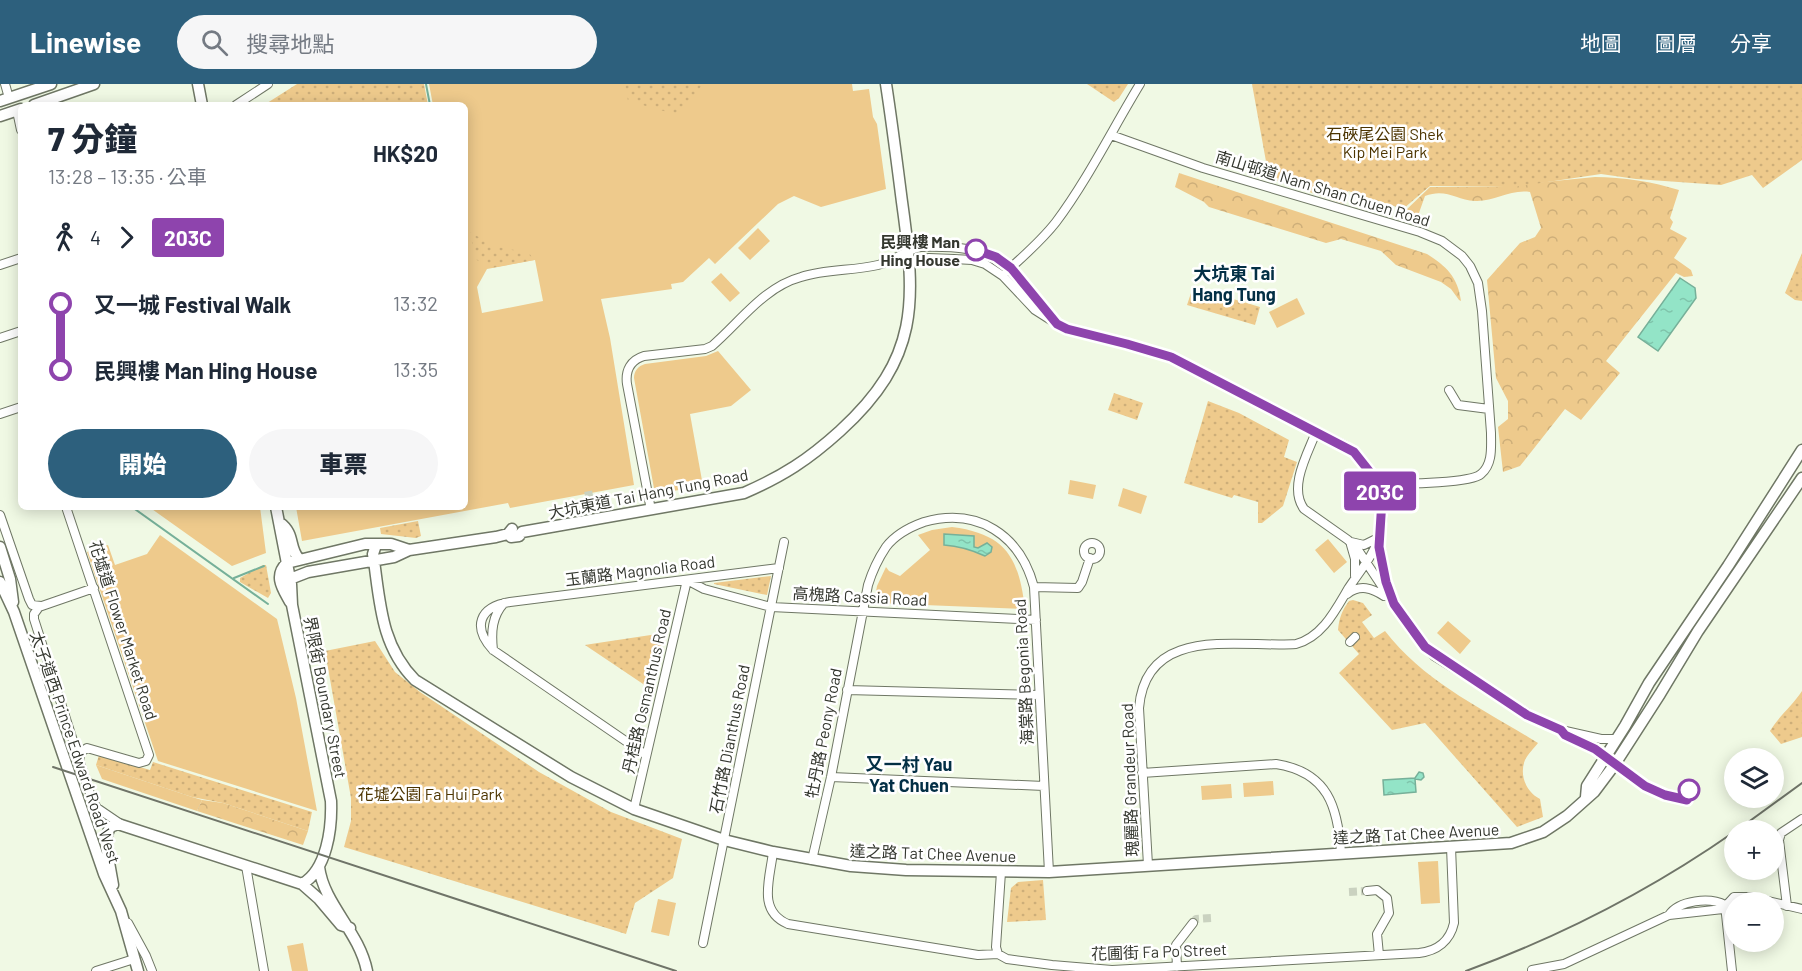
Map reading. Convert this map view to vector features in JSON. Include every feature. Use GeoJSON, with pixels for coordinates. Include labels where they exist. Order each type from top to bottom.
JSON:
{"type":"FeatureCollection","features":[{"type":"Feature","properties":{"kind":"main road"},"geometry":{"type":"LineString","coordinates":[[5,99],[51,84]]}},
{"type":"Feature","properties":{"kind":"main road"},"geometry":{"type":"LineString","coordinates":[[43,102],[94,84]]}},
{"type":"Feature","properties":{"kind":"main road"},"geometry":{"type":"LineString","coordinates":[[191,84],[194,102]]}},
{"type":"Feature","properties":{"kind":"main road"},"geometry":{"type":"LineString","coordinates":[[198,84],[203,102]]}},
{"type":"Feature","properties":{"kind":"main road"},"geometry":{"type":"LineString","coordinates":[[202,84],[204,102]]}},
{"type":"Feature","properties":{"kind":"main road","name":"大坑東道 Tai Hang Tung Road"},"geometry":{"type":"LineString","coordinates":[[290,579],[308,572],[394,557],[409,550],[508,534],[510,530],[517,528],[522,532],[744,493],[777,479],[804,461],[851,421],[880,387],[897,358],[909,314],[909,256],[886,84]]}},
{"type":"Feature","properties":{"kind":"main road"},"geometry":{"type":"LineString","coordinates":[[0,116],[18,115]]}},
{"type":"Feature","properties":{"kind":"main road","name":"達之路 Tat Chee Avenue"},"geometry":{"type":"LineString","coordinates":[[1586,797],[1587,786],[1649,682],[1728,566],[1802,450]]}},
{"type":"Feature","properties":{"kind":"main road","name":"達之路 Tat Chee Avenue"},"geometry":{"type":"LineString","coordinates":[[376,545],[373,554],[387,636],[398,660],[415,680],[571,777],[634,809],[724,840],[812,860],[851,866],[906,870],[1049,872],[1511,843],[1532,837],[1561,821],[1594,792],[1615,764],[1698,631],[1802,478]]}},
{"type":"Feature","properties":{"kind":"main road","name":"界限街 Boundary Street"},"geometry":{"type":"LineString","coordinates":[[277,510],[290,579],[292,605],[331,801],[331,819],[320,867]]}},
{"type":"Feature","properties":{"kind":"main road"},"geometry":{"type":"LineString","coordinates":[[279,522],[289,531],[296,556],[299,559]]}},
{"type":"Feature","properties":{"kind":"main road","name":"大坑東道 Tai Hang Tung Road"},"geometry":{"type":"LineString","coordinates":[[286,563],[365,544],[391,544],[409,550]]}},
{"type":"Feature","properties":{"kind":"main road","name":"太子道西 Prince Edward Road West"},"geometry":{"type":"LineString","coordinates":[[0,547],[12,608],[104,874],[121,910],[138,971]]}},
{"type":"Feature","properties":{"kind":"main road"},"geometry":{"type":"LineString","coordinates":[[344,550],[366,553],[374,561]]}},
{"type":"Feature","properties":{"kind":"main road","name":"界限街 Boundary Street"},"geometry":{"type":"LineString","coordinates":[[286,563],[281,571],[280,582],[292,605]]}},
{"type":"Feature","properties":{"kind":"main road"},"geometry":{"type":"LineString","coordinates":[[122,825],[302,884],[319,899],[340,925],[350,928]]}},
{"type":"Feature","properties":{"kind":"main road","name":"太子道西 Prince Edward Road West"},"geometry":{"type":"LineString","coordinates":[[115,894],[105,840],[110,826],[122,825]]}},
{"type":"Feature","properties":{"kind":"main road"},"geometry":{"type":"LineString","coordinates":[[302,884],[311,878],[320,867]]}},
{"type":"Feature","properties":{"kind":"main road"},"geometry":{"type":"LineString","coordinates":[[320,867],[323,886],[350,928],[362,952],[367,971]]}},
{"type":"Feature","properties":{"kind":"street"},"geometry":{"type":"LineString","coordinates":[[4,84],[5,99]]}},
{"type":"Feature","properties":{"kind":"street"},"geometry":{"type":"LineString","coordinates":[[241,102],[268,84]]}},
{"type":"Feature","properties":{"kind":"street"},"geometry":{"type":"LineString","coordinates":[[1003,276],[1057,220],[1111,135],[1140,84]]}},
{"type":"Feature","properties":{"kind":"street","name":"南山邨道 Nam Shan Chuen Road"},"geometry":{"type":"LineString","coordinates":[[1111,135],[1203,168],[1420,232],[1442,241],[1462,255],[1478,283],[1489,408],[1491,451],[1488,464],[1479,476],[1461,480],[1392,483]]}},
{"type":"Feature","properties":{"kind":"street"},"geometry":{"type":"LineString","coordinates":[[909,256],[920,247],[963,248],[989,254],[1011,268],[1051,319]]}},
{"type":"Feature","properties":{"kind":"street"},"geometry":{"type":"LineString","coordinates":[[651,510],[626,379],[633,362],[644,356],[705,349],[712,346],[763,298],[789,281],[811,274],[881,264],[901,256],[972,260],[985,264],[1003,276],[1035,310],[1067,329],[1171,357],[1354,452],[1373,476],[1382,500]]}},
{"type":"Feature","properties":{"kind":"street"},"geometry":{"type":"LineString","coordinates":[[0,265],[18,259]]}},
{"type":"Feature","properties":{"kind":"street"},"geometry":{"type":"LineString","coordinates":[[0,338],[18,332]]}},
{"type":"Feature","properties":{"kind":"street"},"geometry":{"type":"LineString","coordinates":[[1449,390],[1458,405],[1489,408]]}},
{"type":"Feature","properties":{"kind":"street"},"geometry":{"type":"LineString","coordinates":[[0,414],[18,408]]}},
{"type":"Feature","properties":{"kind":"street"},"geometry":{"type":"LineString","coordinates":[[1316,432],[1300,477],[1297,496],[1304,509],[1356,544],[1364,545],[1380,535]]}},
{"type":"Feature","properties":{"kind":"street"},"geometry":{"type":"LineString","coordinates":[[1373,476],[1392,483],[1382,500],[1379,547],[1394,604]]}},
{"type":"Feature","properties":{"kind":"street","name":"花墟道 Flower Market Road"},"geometry":{"type":"LineString","coordinates":[[67,510],[148,749],[148,758],[145,762],[136,763],[90,748],[81,752],[79,760]]}},
{"type":"Feature","properties":{"kind":"street","name":"太子道西 Prince Edward Road West"},"geometry":{"type":"LineString","coordinates":[[0,515],[30,602],[35,606],[42,606]]}},
{"type":"Feature","properties":{"kind":"street","name":"海棠路 Begonia Road"},"geometry":{"type":"LineString","coordinates":[[863,612],[868,585],[886,548],[910,528],[943,518],[973,521],[986,525],[1001,534],[1023,558],[1034,587],[1049,872]]}},
{"type":"Feature","properties":{"kind":"street"},"geometry":{"type":"LineString","coordinates":[[1366,562],[1380,535]]}},
{"type":"Feature","properties":{"kind":"street"},"geometry":{"type":"LineString","coordinates":[[1349,541],[1366,562],[1419,641],[1434,656],[1527,715],[1561,730],[1601,739],[1616,739]]}},
{"type":"Feature","properties":{"kind":"street"},"geometry":{"type":"LineString","coordinates":[[1349,541],[1355,559],[1355,579]]}},
{"type":"Feature","properties":{"kind":"street","name":"石竹路 Dianthus Road"},"geometry":{"type":"LineString","coordinates":[[703,943],[784,542]]}},
{"type":"Feature","properties":{"kind":"street"},"geometry":{"type":"LineString","coordinates":[[1034,587],[1078,588],[1089,558]]}},
{"type":"Feature","properties":{"kind":"street","name":"瑰麗路 Grandeur Road"},"geometry":{"type":"LineString","coordinates":[[1148,866],[1139,715],[1141,695],[1148,676],[1161,661],[1178,651],[1197,645],[1289,644],[1302,642],[1314,636],[1323,628],[1366,562]]}},
{"type":"Feature","properties":{"kind":"street","name":"玉蘭路 Magnolia Road"},"geometry":{"type":"LineString","coordinates":[[646,755],[493,650],[493,625],[498,609],[504,603],[779,568]]}},
{"type":"Feature","properties":{"kind":"street","name":"丹桂路 Osmanthus Road"},"geometry":{"type":"LineString","coordinates":[[634,809],[687,580]]}},
{"type":"Feature","properties":{"kind":"street","name":"高槐路 Cassia Road"},"geometry":{"type":"LineString","coordinates":[[687,580],[704,589],[771,607],[1036,620]]}},
{"type":"Feature","properties":{"kind":"street"},"geometry":{"type":"LineString","coordinates":[[42,606],[94,588]]}},
{"type":"Feature","properties":{"kind":"street"},"geometry":{"type":"LineString","coordinates":[[1345,596],[1357,588],[1365,588],[1378,592],[1394,604]]}},
{"type":"Feature","properties":{"kind":"street","name":"太子道西 Prince Edward Road West"},"geometry":{"type":"LineString","coordinates":[[42,606],[35,611],[34,619],[94,804],[122,825]]}},
{"type":"Feature","properties":{"kind":"street","name":"牡丹路 Peony Road"},"geometry":{"type":"LineString","coordinates":[[812,860],[831,777],[863,612]]}},
{"type":"Feature","properties":{"kind":"street"},"geometry":{"type":"LineString","coordinates":[[847,690],[1039,695]]}},
{"type":"Feature","properties":{"kind":"street"},"geometry":{"type":"LineString","coordinates":[[1561,730],[1565,735],[1605,756],[1615,764]]}},
{"type":"Feature","properties":{"kind":"street"},"geometry":{"type":"LineString","coordinates":[[1143,773],[1265,765],[1287,766],[1298,770],[1317,781],[1331,799],[1338,820],[1341,853]]}},
{"type":"Feature","properties":{"kind":"street"},"geometry":{"type":"LineString","coordinates":[[831,777],[1044,786]]}},
{"type":"Feature","properties":{"kind":"street"},"geometry":{"type":"LineString","coordinates":[[1787,906],[1779,840],[1781,833],[1802,819]]}},
{"type":"Feature","properties":{"kind":"street","name":"花圃街 Fa Po Street"},"geometry":{"type":"LineString","coordinates":[[773,852],[768,900],[772,913],[782,921],[978,955],[998,954],[1007,958],[1085,969],[1112,970],[1426,952],[1436,949],[1448,938],[1453,928],[1455,914],[1451,847]]}},
{"type":"Feature","properties":{"kind":"street"},"geometry":{"type":"LineString","coordinates":[[246,866],[264,971]]}},
{"type":"Feature","properties":{"kind":"street"},"geometry":{"type":"LineString","coordinates":[[998,954],[996,947],[1001,872]]}},
{"type":"Feature","properties":{"kind":"street"},"geometry":{"type":"LineString","coordinates":[[1367,891],[1377,890],[1387,898],[1389,913],[1377,934],[1379,955]]}},
{"type":"Feature","properties":{"kind":"street"},"geometry":{"type":"LineString","coordinates":[[1784,905],[1802,909]]}},
{"type":"Feature","properties":{"kind":"street"},"geometry":{"type":"LineString","coordinates":[[1530,971],[1561,968],[1669,915],[1714,911],[1724,906]]}},
{"type":"Feature","properties":{"kind":"street","name":"太子道西 Prince Edward Road West"},"geometry":{"type":"LineString","coordinates":[[121,910],[152,971]]}},
{"type":"Feature","properties":{"kind":"street"},"geometry":{"type":"LineString","coordinates":[[1177,966],[1176,945],[1193,923]]}},
{"type":"Feature","properties":{"kind":"street"},"geometry":{"type":"LineString","coordinates":[[1730,952],[1732,971]]}},
{"type":"Feature","properties":{"kind":"street"},"geometry":{"type":"LineString","coordinates":[[96,971],[134,959]]}},
{"type":"Feature","properties":{"kind":"green space"},"geometry":{"type":"Polygon","coordinates":[[[297,84],[424,84],[427,102],[269,102],[297,84]]]}},
{"type":"Feature","properties":{"kind":"green space"},"geometry":{"type":"Polygon","coordinates":[[[429,84],[852,84],[853,91],[869,89],[873,117],[877,124],[886,189],[821,207],[794,196],[778,204],[715,264],[709,258],[683,282],[671,284],[672,289],[601,299],[610,338],[634,485],[510,508],[508,503],[302,541],[297,510],[468,510],[468,102],[432,102],[429,84]],[[535,260],[487,269],[477,287],[482,313],[543,301],[535,260]]]}},
{"type":"Feature","properties":{"kind":"green space"},"geometry":{"type":"Polygon","coordinates":[[[625,84],[703,84],[678,115],[628,101],[625,84]]]}},
{"type":"Feature","properties":{"kind":"green space"},"geometry":{"type":"Polygon","coordinates":[[[1087,84],[1128,84],[1114,102],[1087,84]]]}},
{"type":"Feature","properties":{"kind":"green space","name":"石硤尾公園 Shek Kip Mei Park"},"geometry":{"type":"Polygon","coordinates":[[[1252,84],[1802,84],[1802,160],[1763,188],[1752,175],[1721,185],[1601,174],[1513,187],[1430,186],[1403,209],[1348,191],[1344,204],[1269,178],[1252,84]]]}},
{"type":"Feature","properties":{"kind":"green space"},"geometry":{"type":"Polygon","coordinates":[[[1179,173],[1427,254],[1450,273],[1457,285],[1461,301],[1451,289],[1441,282],[1396,265],[1381,251],[1341,239],[1326,243],[1209,207],[1175,187],[1179,173]]]}},
{"type":"Feature","properties":{"kind":"green space"},"geometry":{"type":"Polygon","coordinates":[[[1595,177],[1638,180],[1679,190],[1670,218],[1673,222],[1670,229],[1687,238],[1674,258],[1691,270],[1693,276],[1684,277],[1676,273],[1606,361],[1620,373],[1581,420],[1565,409],[1520,466],[1503,472],[1498,427],[1508,419],[1508,401],[1496,378],[1487,280],[1520,243],[1535,237],[1541,228],[1530,192],[1516,192],[1482,201],[1439,193],[1432,194],[1425,196],[1415,224],[1404,212],[1430,187],[1494,187],[1595,177]]]}},
{"type":"Feature","properties":{"kind":"green space"},"geometry":{"type":"Polygon","coordinates":[[[758,228],[770,241],[750,260],[738,248],[758,228]]]}},
{"type":"Feature","properties":{"kind":"green space"},"geometry":{"type":"Polygon","coordinates":[[[470,232],[494,246],[529,253],[534,260],[491,268],[475,259],[470,232]]]}},
{"type":"Feature","properties":{"kind":"green space"},"geometry":{"type":"Polygon","coordinates":[[[1802,253],[1802,301],[1795,300],[1785,293],[1802,253]]]}},
{"type":"Feature","properties":{"kind":"green space"},"geometry":{"type":"Polygon","coordinates":[[[721,273],[740,293],[730,302],[711,282],[721,273]]]}},
{"type":"Feature","properties":{"kind":"green space"},"geometry":{"type":"Polygon","coordinates":[[[1193,287],[1260,307],[1255,325],[1187,305],[1193,287]]]}},
{"type":"Feature","properties":{"kind":"green space"},"geometry":{"type":"Polygon","coordinates":[[[1297,298],[1305,314],[1277,328],[1269,312],[1297,298]]]}},
{"type":"Feature","properties":{"kind":"green space"},"geometry":{"type":"Polygon","coordinates":[[[718,351],[751,390],[731,406],[690,414],[703,486],[655,494],[634,378],[636,371],[645,364],[706,356],[718,351]]]}},
{"type":"Feature","properties":{"kind":"green space"},"geometry":{"type":"Polygon","coordinates":[[[1114,393],[1143,403],[1137,420],[1108,410],[1114,393]]]}},
{"type":"Feature","properties":{"kind":"green space"},"geometry":{"type":"Polygon","coordinates":[[[1208,401],[1239,413],[1289,440],[1284,457],[1297,462],[1283,506],[1262,523],[1258,523],[1258,502],[1234,495],[1232,498],[1184,483],[1208,401]]]}},
{"type":"Feature","properties":{"kind":"green space"},"geometry":{"type":"Polygon","coordinates":[[[1070,480],[1096,485],[1093,499],[1068,494],[1070,480]]]}},
{"type":"Feature","properties":{"kind":"green space"},"geometry":{"type":"Polygon","coordinates":[[[1123,488],[1147,496],[1141,514],[1118,506],[1123,488]]]}},
{"type":"Feature","properties":{"kind":"green space"},"geometry":{"type":"Polygon","coordinates":[[[153,510],[260,510],[266,553],[232,566],[153,510]]]}},
{"type":"Feature","properties":{"kind":"green space"},"geometry":{"type":"Polygon","coordinates":[[[418,521],[421,536],[416,538],[381,534],[380,528],[418,521]]]}},
{"type":"Feature","properties":{"kind":"green space"},"geometry":{"type":"Polygon","coordinates":[[[952,527],[971,530],[986,536],[1007,552],[1019,576],[1025,609],[874,603],[877,586],[886,567],[900,576],[930,550],[918,535],[952,527]]]}},
{"type":"Feature","properties":{"kind":"green space"},"geometry":{"type":"Polygon","coordinates":[[[160,535],[277,619],[296,698],[317,811],[158,761],[87,552],[108,545],[115,565],[147,554],[160,535]]]}},
{"type":"Feature","properties":{"kind":"green space"},"geometry":{"type":"Polygon","coordinates":[[[1328,539],[1347,562],[1334,573],[1315,550],[1328,539]]]}},
{"type":"Feature","properties":{"kind":"green space"},"geometry":{"type":"Polygon","coordinates":[[[266,565],[271,593],[268,598],[240,582],[240,578],[266,565]]]}},
{"type":"Feature","properties":{"kind":"green space"},"geometry":{"type":"Polygon","coordinates":[[[771,576],[767,595],[714,584],[714,583],[771,576]]]}},
{"type":"Feature","properties":{"kind":"green space"},"geometry":{"type":"Polygon","coordinates":[[[1349,601],[1363,603],[1372,615],[1362,622],[1374,638],[1385,631],[1418,665],[1456,694],[1538,743],[1525,760],[1523,777],[1531,792],[1540,799],[1543,817],[1517,827],[1425,723],[1392,730],[1339,673],[1359,654],[1338,630],[1343,611],[1349,601]]]}},
{"type":"Feature","properties":{"kind":"green space"},"geometry":{"type":"Polygon","coordinates":[[[1448,621],[1471,641],[1460,654],[1437,633],[1448,621]]]}},
{"type":"Feature","properties":{"kind":"green space"},"geometry":{"type":"Polygon","coordinates":[[[664,633],[652,690],[585,645],[591,644],[664,633]]]}},
{"type":"Feature","properties":{"kind":"green space","name":"花墟公園 Fa Hui Park"},"geometry":{"type":"Polygon","coordinates":[[[375,641],[395,672],[420,692],[539,772],[611,812],[682,839],[673,878],[635,903],[626,934],[344,847],[351,821],[351,798],[325,651],[375,641]]]}},
{"type":"Feature","properties":{"kind":"green space"},"geometry":{"type":"Polygon","coordinates":[[[1802,691],[1802,737],[1781,744],[1770,731],[1802,691]]]}},
{"type":"Feature","properties":{"kind":"green space"},"geometry":{"type":"Polygon","coordinates":[[[99,755],[150,770],[153,762],[312,812],[308,831],[223,803],[192,797],[96,765],[99,755]]]}},
{"type":"Feature","properties":{"kind":"green space"},"geometry":{"type":"Polygon","coordinates":[[[96,765],[202,800],[197,811],[102,779],[96,765]]]}},
{"type":"Feature","properties":{"kind":"green space"},"geometry":{"type":"Polygon","coordinates":[[[1273,781],[1274,795],[1244,797],[1243,783],[1273,781]]]}},
{"type":"Feature","properties":{"kind":"green space"},"geometry":{"type":"Polygon","coordinates":[[[1231,784],[1232,798],[1202,800],[1201,786],[1231,784]]]}},
{"type":"Feature","properties":{"kind":"green space"},"geometry":{"type":"Polygon","coordinates":[[[202,800],[223,803],[308,831],[303,845],[197,811],[202,800]]]}},
{"type":"Feature","properties":{"kind":"green space"},"geometry":{"type":"Polygon","coordinates":[[[1438,861],[1440,903],[1421,904],[1418,862],[1438,861]]]}},
{"type":"Feature","properties":{"kind":"green space"},"geometry":{"type":"Polygon","coordinates":[[[1043,880],[1046,920],[1007,922],[1011,888],[1018,882],[1043,880]]]}},
{"type":"Feature","properties":{"kind":"green space"},"geometry":{"type":"Polygon","coordinates":[[[658,899],[676,903],[669,936],[651,932],[658,899]]]}},
{"type":"Feature","properties":{"kind":"green space"},"geometry":{"type":"Polygon","coordinates":[[[303,943],[308,971],[292,971],[287,946],[303,943]]]}},
{"type":"Feature","properties":{"kind":"water"},"geometry":{"type":"Polygon","coordinates":[[[1680,278],[1695,288],[1696,298],[1658,351],[1638,337],[1680,278]]]}},
{"type":"Feature","properties":{"kind":"water"},"geometry":{"type":"Polygon","coordinates":[[[944,534],[974,536],[974,547],[978,548],[987,543],[992,547],[991,552],[985,556],[955,546],[944,545],[944,534]]]}},
{"type":"Feature","properties":{"kind":"water"},"geometry":{"type":"Polygon","coordinates":[[[1419,772],[1423,773],[1424,777],[1421,780],[1415,779],[1416,792],[1384,795],[1383,780],[1415,778],[1419,772]]]}},
{"type":"Feature","properties":{"kind":"waterway"},"geometry":{"type":"LineString","coordinates":[[426,84],[429,102]]}},
{"type":"Feature","properties":{"kind":"waterway"},"geometry":{"type":"LineString","coordinates":[[136,510],[268,604]]}},
{"type":"Feature","properties":{"kind":"waterway"},"geometry":{"type":"LineString","coordinates":[[234,578],[264,566]]}},
{"type":"Feature","properties":{"kind":"tunnel"},"geometry":{"type":"LineString","coordinates":[[585,496],[595,494]]}},
{"type":"Feature","properties":{"kind":"tunnel"},"geometry":{"type":"LineString","coordinates":[[1349,892],[1367,891]]}},
{"type":"Feature","properties":{"kind":"tunnel"},"geometry":{"type":"LineString","coordinates":[[1193,923],[1196,919],[1212,918]]}},
{"type":"Feature","properties":{"kind":"railway"},"geometry":{"type":"LineString","coordinates":[[53,767],[676,971]]}},
{"type":"Feature","properties":{"kind":"railway"},"geometry":{"type":"LineString","coordinates":[[1751,820],[1802,783]]}},
{"type":"Feature","properties":{"kind":"railway"},"geometry":{"type":"LineString","coordinates":[[1466,971],[1571,927],[1638,892],[1724,839]]}},
{"type":"Feature","properties":{"kind":"bus line","name":"203C"},"geometry":{"type":"LineString","coordinates":[[976,250],[996,257],[1011,268],[1057,324],[1067,329],[1171,357],[1354,452],[1373,476],[1382,500],[1379,547],[1386,582],[1394,604],[1419,641],[1434,656],[1527,715],[1595,749],[1645,786],[1665,795],[1687,800],[1689,790]]}},
{"type":"Feature","properties":{"kind":"place","name":"民興樓 Man Hing House"},"geometry":{"type":"Point","coordinates":[976,250]}},
{"type":"Feature","properties":{"kind":"district","name":"大坑東 Tai Hang Tung"},"geometry":{"type":"Point","coordinates":[1234,283]}},
{"type":"Feature","properties":{"kind":"district","name":"又一村 Yau Yat Chuen"},"geometry":{"type":"Point","coordinates":[909,774]}}]}
